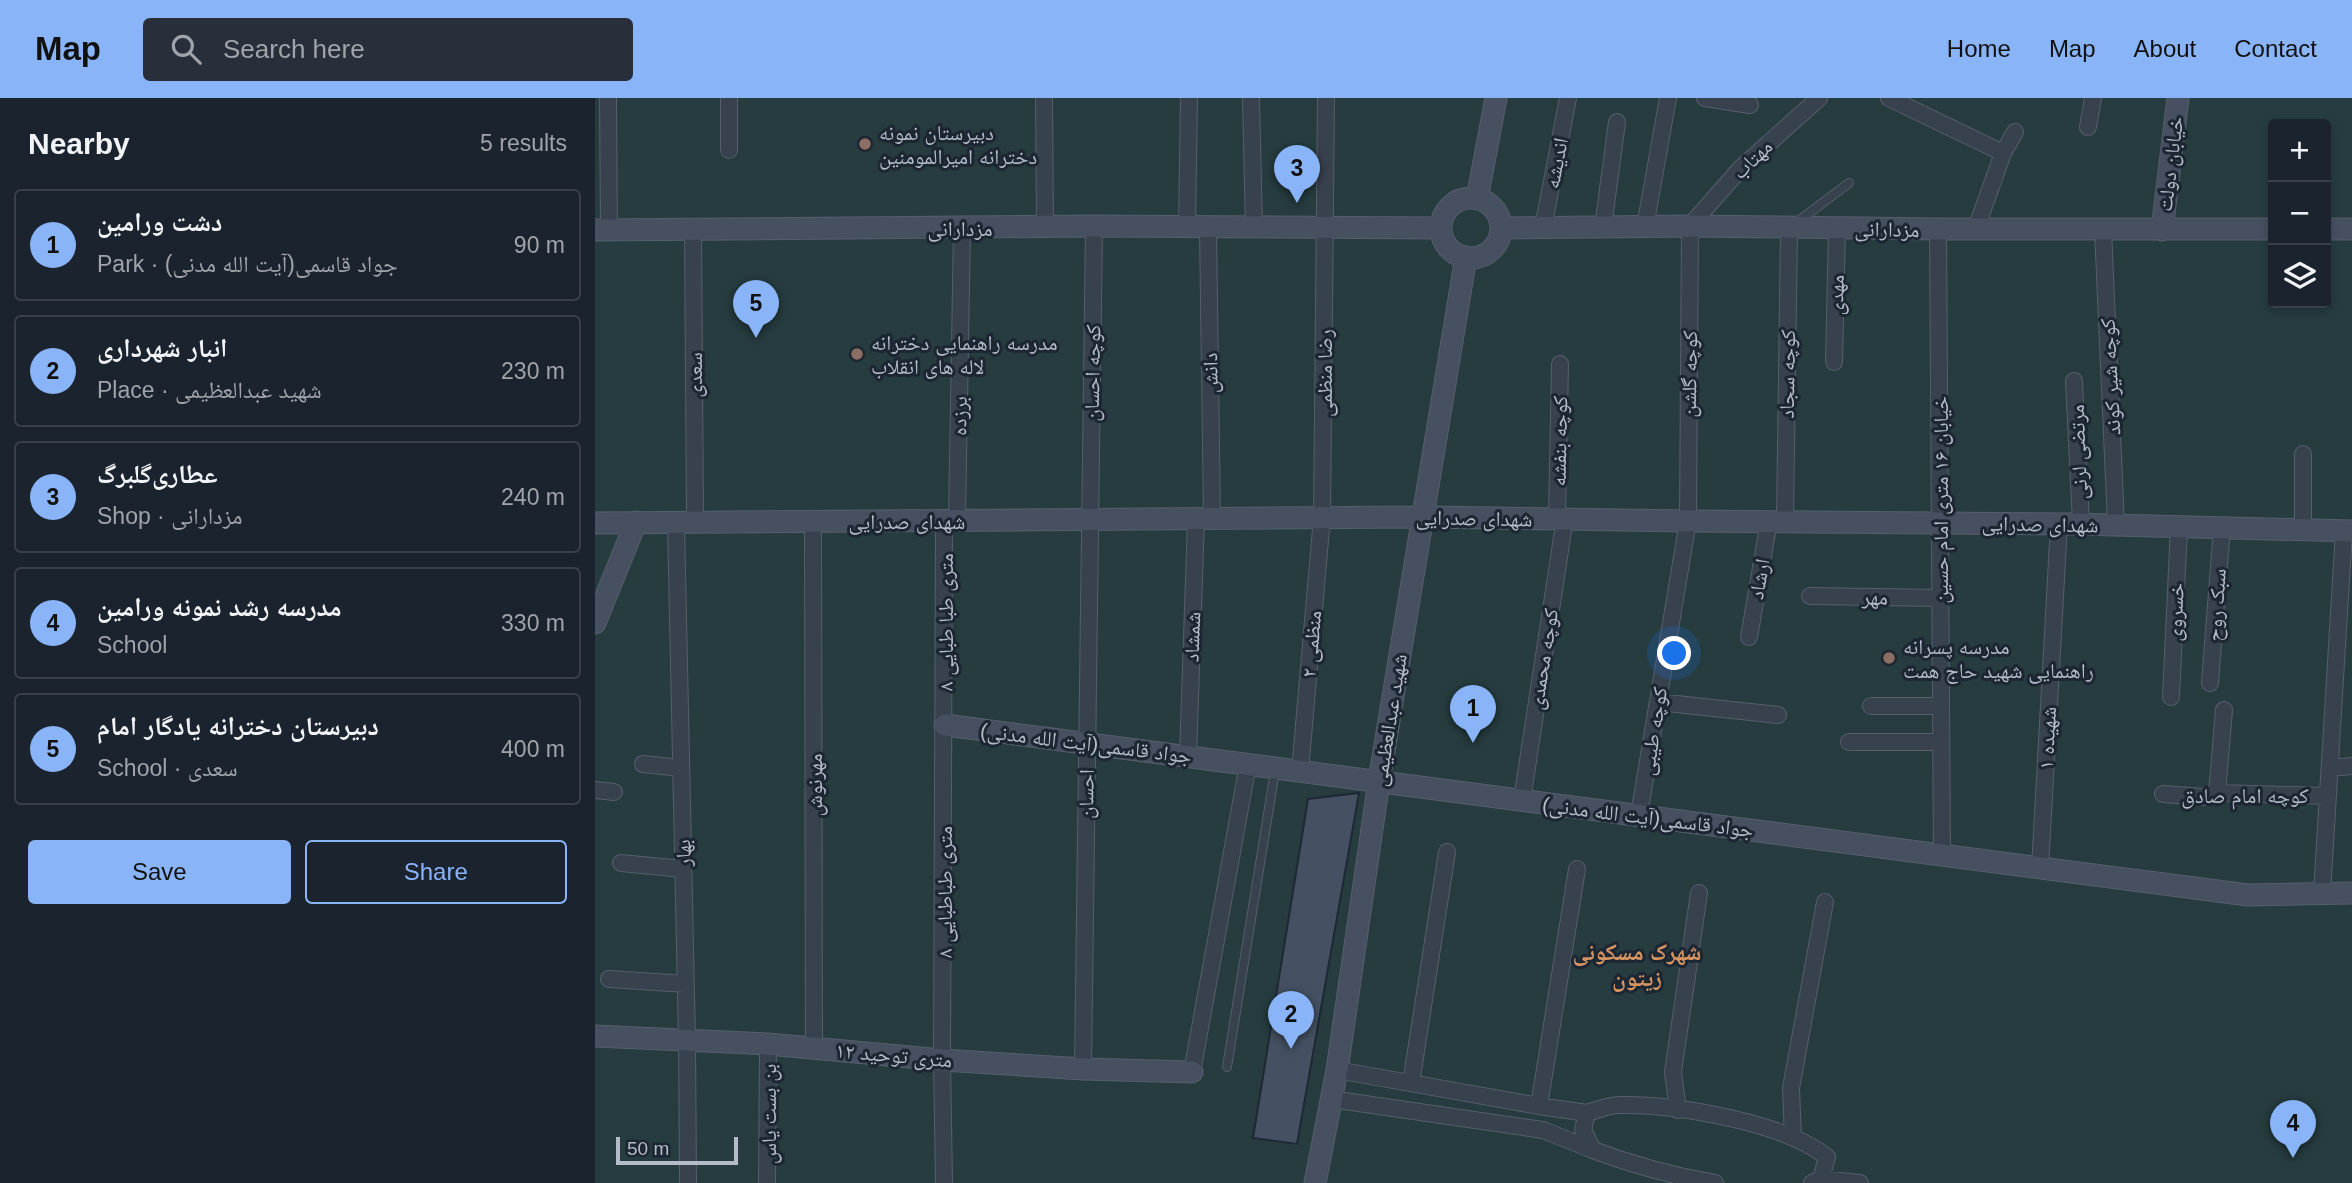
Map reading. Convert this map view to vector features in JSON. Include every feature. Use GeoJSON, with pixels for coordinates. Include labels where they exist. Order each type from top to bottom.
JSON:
{"type":"FeatureCollection","features":[{"type":"Feature","properties":{"kind":"street"},"geometry":{"type":"LineString","coordinates":[[602,230],[608,98]]}},
{"type":"Feature","properties":{"kind":"street"},"geometry":{"type":"LineString","coordinates":[[729,98],[729,150]]}},
{"type":"Feature","properties":{"kind":"street"},"geometry":{"type":"LineString","coordinates":[[1044,98],[1045,228]]}},
{"type":"Feature","properties":{"kind":"street","name":"دانش"},"geometry":{"type":"LineString","coordinates":[[1189,98],[1198,228],[1204,518]]}},
{"type":"Feature","properties":{"kind":"street"},"geometry":{"type":"LineString","coordinates":[[1251,98],[1254,228]]}},
{"type":"Feature","properties":{"kind":"street","name":"رضا منظمی"},"geometry":{"type":"LineString","coordinates":[[1322,517],[1326,98]]}},
{"type":"Feature","properties":{"kind":"street"},"geometry":{"type":"LineString","coordinates":[[1477,199],[1496,98]]}},
{"type":"Feature","properties":{"kind":"street","name":"اندیشه"},"geometry":{"type":"LineString","coordinates":[[1543,228],[1568,98]]}},
{"type":"Feature","properties":{"kind":"street"},"geometry":{"type":"LineString","coordinates":[[1645,227],[1668,98]]}},
{"type":"Feature","properties":{"kind":"street"},"geometry":{"type":"LineString","coordinates":[[1705,98],[1750,105]]}},
{"type":"Feature","properties":{"kind":"street","name":"مهتاب"},"geometry":{"type":"LineString","coordinates":[[1690,226],[1740,169],[1819,98]]}},
{"type":"Feature","properties":{"kind":"street"},"geometry":{"type":"LineString","coordinates":[[1889,98],[2003,153]]}},
{"type":"Feature","properties":{"kind":"street"},"geometry":{"type":"LineString","coordinates":[[2088,127],[2093,98]]}},
{"type":"Feature","properties":{"kind":"street","name":"خیابان دولت"},"geometry":{"type":"LineString","coordinates":[[2162,230],[2178,98]]}},
{"type":"Feature","properties":{"kind":"street"},"geometry":{"type":"LineString","coordinates":[[1603,228],[1617,122]]}},
{"type":"Feature","properties":{"kind":"street"},"geometry":{"type":"LineString","coordinates":[[1976,229],[2003,153],[2015,132]]}},
{"type":"Feature","properties":{"kind":"street"},"geometry":{"type":"LineString","coordinates":[[1477,199],[1492,207],[1499,217],[1499,240],[1492,250],[1483,256],[1466,257],[1450,249],[1443,240],[1441,228],[1450,207],[1460,200],[1477,199]]}},
{"type":"Feature","properties":{"kind":"street","name":"مزدارانی"},"geometry":{"type":"LineString","coordinates":[[602,230],[1094,226],[1441,228]]}},
{"type":"Feature","properties":{"kind":"street","name":"کوچه احسان"},"geometry":{"type":"LineString","coordinates":[[1089,519],[1094,226]]}},
{"type":"Feature","properties":{"kind":"street","name":"مزدارانی"},"geometry":{"type":"LineString","coordinates":[[1501,228],[1690,226],[2268,229]]}},
{"type":"Feature","properties":{"kind":"street","name":"کوچه گلشن"},"geometry":{"type":"LineString","coordinates":[[1688,521],[1690,226]]}},
{"type":"Feature","properties":{"kind":"street","name":"سعدی"},"geometry":{"type":"LineString","coordinates":[[685,522],[693,228]]}},
{"type":"Feature","properties":{"kind":"street","name":"برزده"},"geometry":{"type":"LineString","coordinates":[[951,520],[962,228]]}},
{"type":"Feature","properties":{"kind":"street","name":"کوچه سجاد"},"geometry":{"type":"LineString","coordinates":[[1777,521],[1789,228]]}},
{"type":"Feature","properties":{"kind":"street","name":"مهدی"},"geometry":{"type":"LineString","coordinates":[[1834,362],[1837,228]]}},
{"type":"Feature","properties":{"kind":"street","name":"خیابان ۱۶ متری امام حسین"},"geometry":{"type":"LineString","coordinates":[[1938,229],[1942,855]]}},
{"type":"Feature","properties":{"kind":"street"},"geometry":{"type":"LineString","coordinates":[[2331,229],[2352,229]]}},
{"type":"Feature","properties":{"kind":"street","name":"کوچه شیر کوند"},"geometry":{"type":"LineString","coordinates":[[2103,230],[2116,525]]}},
{"type":"Feature","properties":{"kind":"street","name":"شهید عبدالعظیمی"},"geometry":{"type":"LineString","coordinates":[[1315,1183],[1337,1070],[1379,781],[1466,257]]}},
{"type":"Feature","properties":{"kind":"street","name":"کوچه بنفشه"},"geometry":{"type":"LineString","coordinates":[[1560,364],[1561,518]]}},
{"type":"Feature","properties":{"kind":"street","name":"مرتضی لرنی"},"geometry":{"type":"LineString","coordinates":[[2070,524],[2074,381]]}},
{"type":"Feature","properties":{"kind":"street"},"geometry":{"type":"LineString","coordinates":[[2303,454],[2304,530]]}},
{"type":"Feature","properties":{"kind":"street","name":"منظمی ۲"},"geometry":{"type":"LineString","coordinates":[[1300,771],[1322,517]]}},
{"type":"Feature","properties":{"kind":"street","name":"شهدای صدرایی"},"geometry":{"type":"LineString","coordinates":[[595,523],[1423,517],[2070,524],[2348,531]]}},
{"type":"Feature","properties":{"kind":"street","name":"شمشاد"},"geometry":{"type":"LineString","coordinates":[[1188,756],[1204,518]]}},
{"type":"Feature","properties":{"kind":"street","name":"کوچه محمدی"},"geometry":{"type":"LineString","coordinates":[[1522,800],[1561,518]]}},
{"type":"Feature","properties":{"kind":"street","name":"احسان"},"geometry":{"type":"LineString","coordinates":[[1083,1069],[1089,519]]}},
{"type":"Feature","properties":{"kind":"street","name":"۸ متری طبا طبایی"},"geometry":{"type":"LineString","coordinates":[[945,724],[951,520]]}},
{"type":"Feature","properties":{"kind":"street","name":"مهرنوش"},"geometry":{"type":"LineString","coordinates":[[813,521],[814,1048]]}},
{"type":"Feature","properties":{"kind":"street","name":"کوچه طیبی"},"geometry":{"type":"LineString","coordinates":[[1639,816],[1688,521]]}},
{"type":"Feature","properties":{"kind":"street","name":"ارشاد"},"geometry":{"type":"LineString","coordinates":[[1749,636],[1777,521]]}},
{"type":"Feature","properties":{"kind":"street","name":"بهار"},"geometry":{"type":"LineString","coordinates":[[685,522],[681,768],[688,1183]]}},
{"type":"Feature","properties":{"kind":"street"},"geometry":{"type":"LineString","coordinates":[[595,623],[636,523]]}},
{"type":"Feature","properties":{"kind":"street","name":"شهیده ۱"},"geometry":{"type":"LineString","coordinates":[[2040,868],[2070,524]]}},
{"type":"Feature","properties":{"kind":"street","name":"خسروی"},"geometry":{"type":"LineString","coordinates":[[2171,697],[2179,527]]}},
{"type":"Feature","properties":{"kind":"street","name":"سبک روح"},"geometry":{"type":"LineString","coordinates":[[2210,682],[2223,527]]}},
{"type":"Feature","properties":{"kind":"street"},"geometry":{"type":"LineString","coordinates":[[2322,893],[2348,531]]}},
{"type":"Feature","properties":{"kind":"street","name":"مهر"},"geometry":{"type":"LineString","coordinates":[[1810,596],[1941,598]]}},
{"type":"Feature","properties":{"kind":"street"},"geometry":{"type":"LineString","coordinates":[[1658,702],[1778,715]]}},
{"type":"Feature","properties":{"kind":"street"},"geometry":{"type":"LineString","coordinates":[[1871,706],[1941,706]]}},
{"type":"Feature","properties":{"kind":"street"},"geometry":{"type":"LineString","coordinates":[[2217,793],[2224,710]]}},
{"type":"Feature","properties":{"kind":"street","name":"جواد قاسمی(آیت الله مدنی)"},"geometry":{"type":"LineString","coordinates":[[945,724],[2248,895],[2352,893]]}},
{"type":"Feature","properties":{"kind":"street","name":"۸ متری طباطبایی"},"geometry":{"type":"LineString","coordinates":[[944,1183],[942,1060],[945,724]]}},
{"type":"Feature","properties":{"kind":"street"},"geometry":{"type":"LineString","coordinates":[[1849,742],[1941,742]]}},
{"type":"Feature","properties":{"kind":"street"},"geometry":{"type":"LineString","coordinates":[[643,764],[681,768]]}},
{"type":"Feature","properties":{"kind":"street"},"geometry":{"type":"LineString","coordinates":[[1192,1072],[1248,764]]}},
{"type":"Feature","properties":{"kind":"street"},"geometry":{"type":"LineString","coordinates":[[2329,768],[2352,766]]}},
{"type":"Feature","properties":{"kind":"street"},"geometry":{"type":"LineString","coordinates":[[595,790],[614,792]]}},
{"type":"Feature","properties":{"kind":"street","name":"کوچه امام صادق"},"geometry":{"type":"LineString","coordinates":[[2163,794],[2203,797],[2217,793],[2328,796]]}},
{"type":"Feature","properties":{"kind":"street"},"geometry":{"type":"LineString","coordinates":[[1411,1083],[1447,852]]}},
{"type":"Feature","properties":{"kind":"street"},"geometry":{"type":"LineString","coordinates":[[621,863],[683,869]]}},
{"type":"Feature","properties":{"kind":"street"},"geometry":{"type":"LineString","coordinates":[[1539,1106],[1577,869]]}},
{"type":"Feature","properties":{"kind":"street"},"geometry":{"type":"LineString","coordinates":[[1678,1110],[1673,1072],[1699,893]]}},
{"type":"Feature","properties":{"kind":"street"},"geometry":{"type":"LineString","coordinates":[[1793,1137],[1791,1088],[1825,902]]}},
{"type":"Feature","properties":{"kind":"street"},"geometry":{"type":"LineString","coordinates":[[609,979],[686,984]]}},
{"type":"Feature","properties":{"kind":"street","name":"۱۲ متری توحید"},"geometry":{"type":"LineString","coordinates":[[595,1037],[768,1044],[942,1060],[1083,1069],[1192,1072]]}},
{"type":"Feature","properties":{"kind":"street","name":"بن بست یاس"},"geometry":{"type":"LineString","coordinates":[[767,1183],[768,1044]]}},
{"type":"Feature","properties":{"kind":"street"},"geometry":{"type":"LineString","coordinates":[[1337,1070],[1587,1113],[1616,1105],[1725,1117],[1793,1137],[1817,1149],[1827,1157],[1817,1181],[1860,1183]]}},
{"type":"Feature","properties":{"kind":"street"},"geometry":{"type":"LineString","coordinates":[[1331,1099],[1542,1130],[1626,1163],[1715,1183]]}},
{"type":"Feature","properties":{"kind":"street"},"geometry":{"type":"LineString","coordinates":[[1587,1113],[1583,1130],[1593,1150]]}},
{"type":"Feature","properties":{"kind":"lane"},"geometry":{"type":"LineString","coordinates":[[1789,228],[1849,183]]}},
{"type":"Feature","properties":{"kind":"lane"},"geometry":{"type":"LineString","coordinates":[[1227,1068],[1276,768]]}},
{"type":"Feature","properties":{"kind":"green space"},"geometry":{"type":"Polygon","coordinates":[[[595,98],[2352,98],[2352,1183],[595,1183],[595,98]]]}},
{"type":"Feature","properties":{"kind":"building"},"geometry":{"type":"Polygon","coordinates":[[[1359,793],[1297,1144],[1253,1138],[1308,799],[1359,793]]]}},
{"type":"Feature","properties":{"kind":"place","name":"دبیرستان نمونه دخترانه امیرالمومنین"},"geometry":{"type":"Point","coordinates":[865,144]}},
{"type":"Feature","properties":{"kind":"place","name":"عطاری‌گلبرگ"},"geometry":{"type":"Point","coordinates":[1297,203]}},
{"type":"Feature","properties":{"kind":"place","name":"دبیرستان دخترانه یادگار امام"},"geometry":{"type":"Point","coordinates":[756,338]}},
{"type":"Feature","properties":{"kind":"place","name":"مدرسه راهنمایی دخترانه لاله های انقلاب"},"geometry":{"type":"Point","coordinates":[857,354]}},
{"type":"Feature","properties":{"kind":"place","name":"مدرسه پسرانه راهنمایی شهید حاج همت"},"geometry":{"type":"Point","coordinates":[1889,658]}},
{"type":"Feature","properties":{"kind":"place","name":"دشت ورامین"},"geometry":{"type":"Point","coordinates":[1473,743]}},
{"type":"Feature","properties":{"kind":"place","name":"انبار شهرداری"},"geometry":{"type":"Point","coordinates":[1291,1049]}},
{"type":"Feature","properties":{"kind":"place","name":"مدرسه رشد نمونه ورامین"},"geometry":{"type":"Point","coordinates":[2293,1158]}},
{"type":"Feature","properties":{"kind":"district","name":"شهرک مسکونی زیتون"},"geometry":{"type":"Point","coordinates":[1637,965]}}]}
